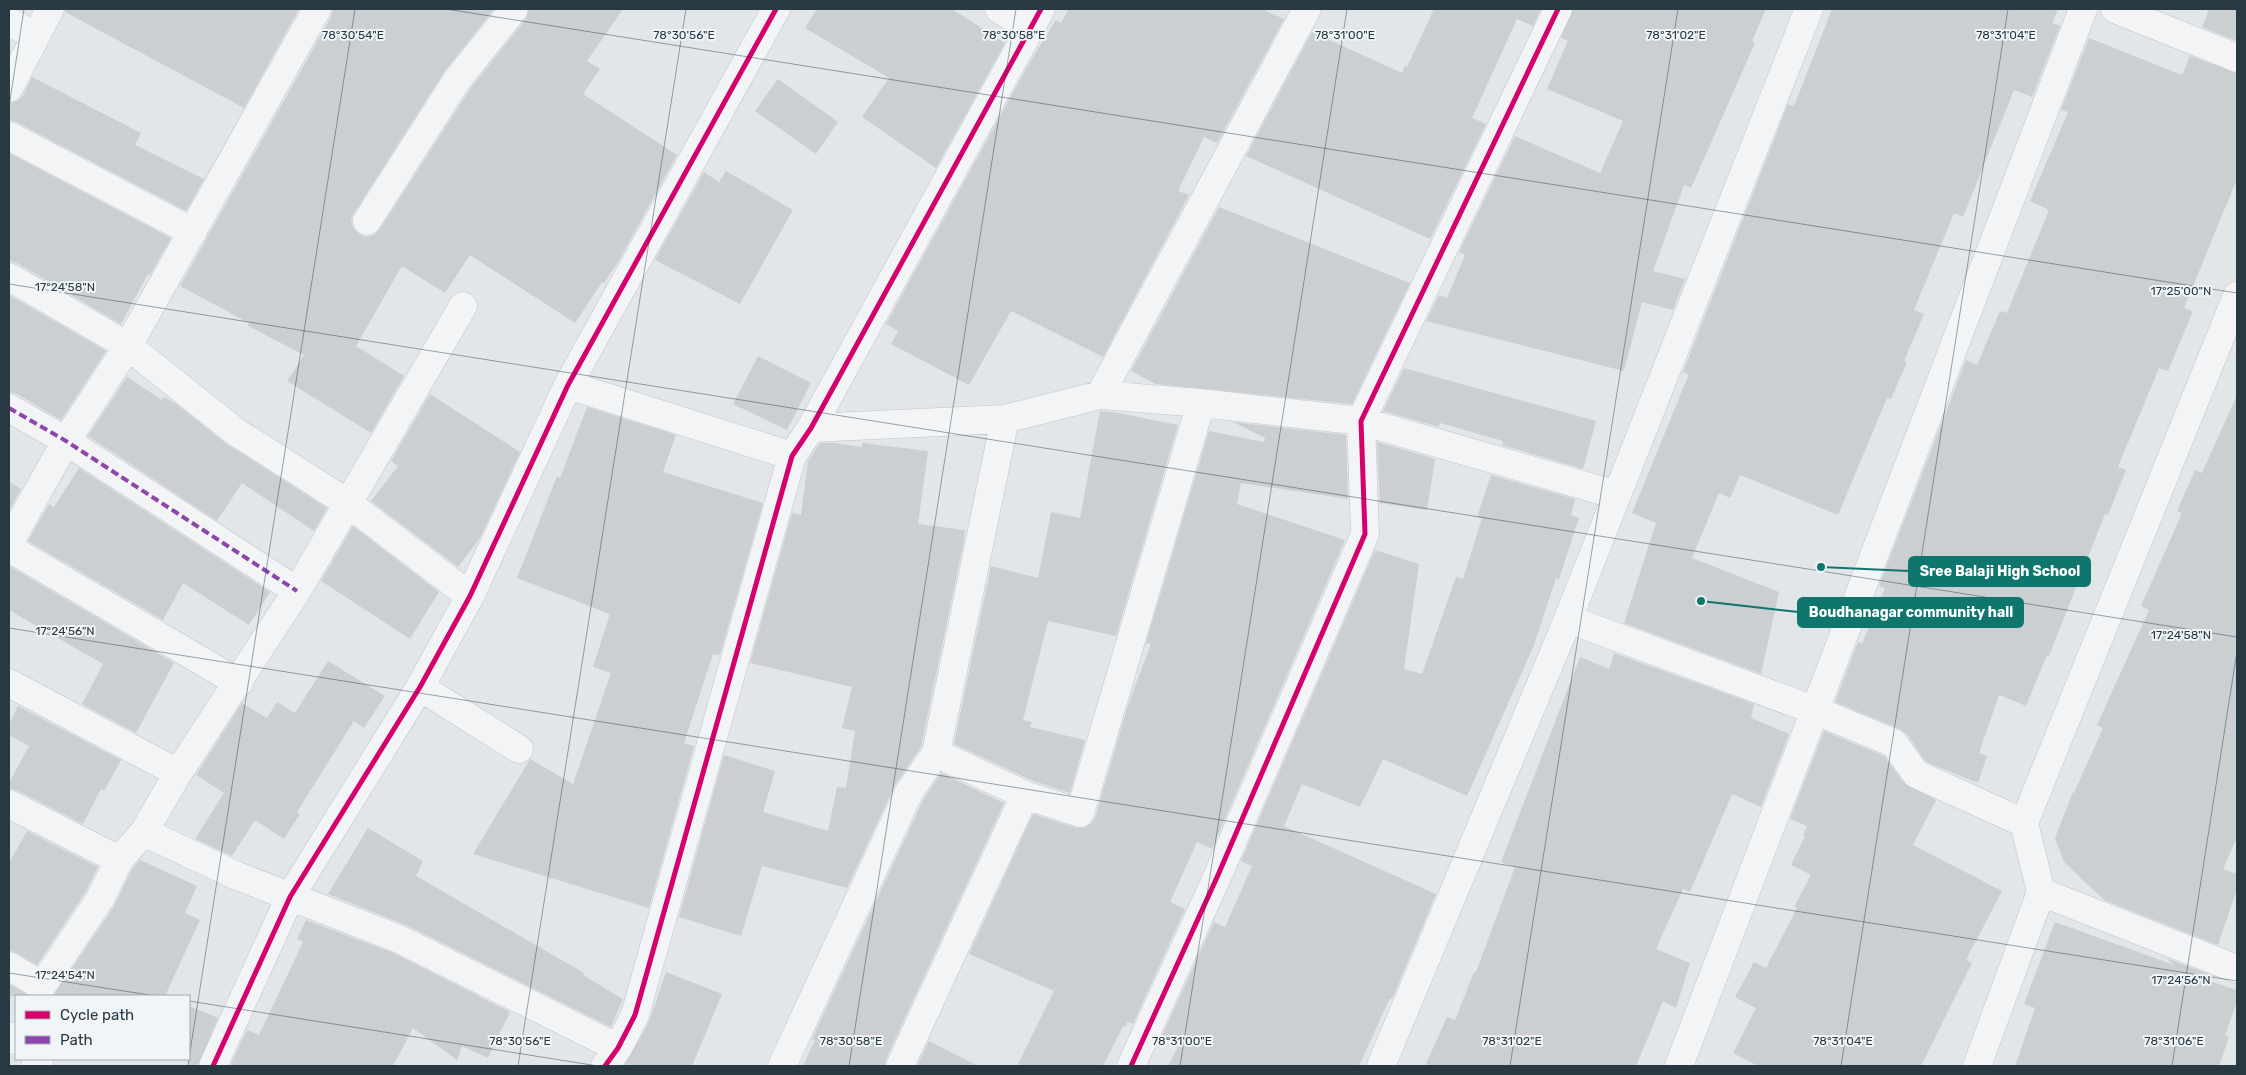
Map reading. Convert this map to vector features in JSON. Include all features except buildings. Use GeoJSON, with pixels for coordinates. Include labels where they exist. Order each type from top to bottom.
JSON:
{"type":"FeatureCollection","features":[{"type":"Feature","properties":{"kind":"street"},"geometry":{"type":"LineString","coordinates":[[9,88],[50,9]]}},
{"type":"Feature","properties":{"kind":"street"},"geometry":{"type":"LineString","coordinates":[[9,543],[66,441],[128,346],[317,9]]}},
{"type":"Feature","properties":{"kind":"street"},"geometry":{"type":"LineString","coordinates":[[367,221],[457,80],[514,9]]}},
{"type":"Feature","properties":{"kind":"street"},"geometry":{"type":"LineString","coordinates":[[213,1066],[290,897],[420,687],[470,596],[568,385],[776,9]]}},
{"type":"Feature","properties":{"kind":"street"},"geometry":{"type":"LineString","coordinates":[[144,832],[235,875],[399,939],[612,1057],[636,1015],[792,456],[811,428],[1036,19],[999,9]]}},
{"type":"Feature","properties":{"kind":"street"},"geometry":{"type":"LineString","coordinates":[[1100,395],[1307,9]]}},
{"type":"Feature","properties":{"kind":"street"},"geometry":{"type":"LineString","coordinates":[[1131,1066],[1218,875],[1365,534],[1360,421],[1558,9]]}},
{"type":"Feature","properties":{"kind":"street"},"geometry":{"type":"LineString","coordinates":[[1381,1066],[1568,618],[1809,9]]}},
{"type":"Feature","properties":{"kind":"street"},"geometry":{"type":"LineString","coordinates":[[1679,1066],[2083,9]]}},
{"type":"Feature","properties":{"kind":"street"},"geometry":{"type":"LineString","coordinates":[[2115,9],[2237,58]]}},
{"type":"Feature","properties":{"kind":"street"},"geometry":{"type":"LineString","coordinates":[[9,22],[36,36]]}},
{"type":"Feature","properties":{"kind":"street"},"geometry":{"type":"LineString","coordinates":[[9,136],[193,232]]}},
{"type":"Feature","properties":{"kind":"street"},"geometry":{"type":"LineString","coordinates":[[9,277],[128,346],[236,432],[349,504],[470,596]]}},
{"type":"Feature","properties":{"kind":"street"},"geometry":{"type":"LineString","coordinates":[[1976,1066],[2041,892],[2024,823],[2237,296]]}},
{"type":"Feature","properties":{"kind":"street"},"geometry":{"type":"LineString","coordinates":[[9,966],[42,986],[100,899],[119,860],[144,832],[178,773],[239,683],[297,591],[463,306]]}},
{"type":"Feature","properties":{"kind":"street"},"geometry":{"type":"LineString","coordinates":[[568,385],[792,456]]}},
{"type":"Feature","properties":{"kind":"street"},"geometry":{"type":"LineString","coordinates":[[811,428],[1006,419],[1100,395],[1202,403],[1360,421],[1617,495]]}},
{"type":"Feature","properties":{"kind":"street"},"geometry":{"type":"LineString","coordinates":[[936,753],[1025,795],[1080,813],[1202,403]]}},
{"type":"Feature","properties":{"kind":"street"},"geometry":{"type":"LineString","coordinates":[[9,408],[66,441],[297,591]]}},
{"type":"Feature","properties":{"kind":"street"},"geometry":{"type":"LineString","coordinates":[[782,1066],[909,792],[936,753],[1006,419]]}},
{"type":"Feature","properties":{"kind":"street"},"geometry":{"type":"LineString","coordinates":[[9,548],[239,683]]}},
{"type":"Feature","properties":{"kind":"street"},"geometry":{"type":"LineString","coordinates":[[1568,618],[1814,710],[1894,743],[1916,774],[2024,823]]}},
{"type":"Feature","properties":{"kind":"street"},"geometry":{"type":"LineString","coordinates":[[9,683],[178,773]]}},
{"type":"Feature","properties":{"kind":"street"},"geometry":{"type":"LineString","coordinates":[[420,687],[519,749]]}},
{"type":"Feature","properties":{"kind":"street"},"geometry":{"type":"LineString","coordinates":[[900,1066],[1025,795]]}},
{"type":"Feature","properties":{"kind":"street"},"geometry":{"type":"LineString","coordinates":[[9,804],[119,860]]}},
{"type":"Feature","properties":{"kind":"street"},"geometry":{"type":"LineString","coordinates":[[2041,892],[2237,969]]}},
{"type":"Feature","properties":{"kind":"marked path"},"geometry":{"type":"LineString","coordinates":[[9,408],[66,441],[297,591]]}},
{"type":"Feature","properties":{"kind":"cycle path"},"geometry":{"type":"LineString","coordinates":[[213,1066],[290,897],[420,687],[470,596],[568,385],[776,9]]}},
{"type":"Feature","properties":{"kind":"cycle path"},"geometry":{"type":"LineString","coordinates":[[605,1066],[618,1048],[635,1015],[792,456],[811,428],[1041,9]]}},
{"type":"Feature","properties":{"kind":"cycle path"},"geometry":{"type":"LineString","coordinates":[[1131,1066],[1218,875],[1365,534],[1361,421],[1558,9]]}},
{"type":"Feature","properties":{"kind":"place","name":"Sree Balaji High School"},"geometry":{"type":"Point","coordinates":[1821,567]}},
{"type":"Feature","properties":{"kind":"place","name":"Boudhanagar community hall"},"geometry":{"type":"Point","coordinates":[1701,601]}}]}
